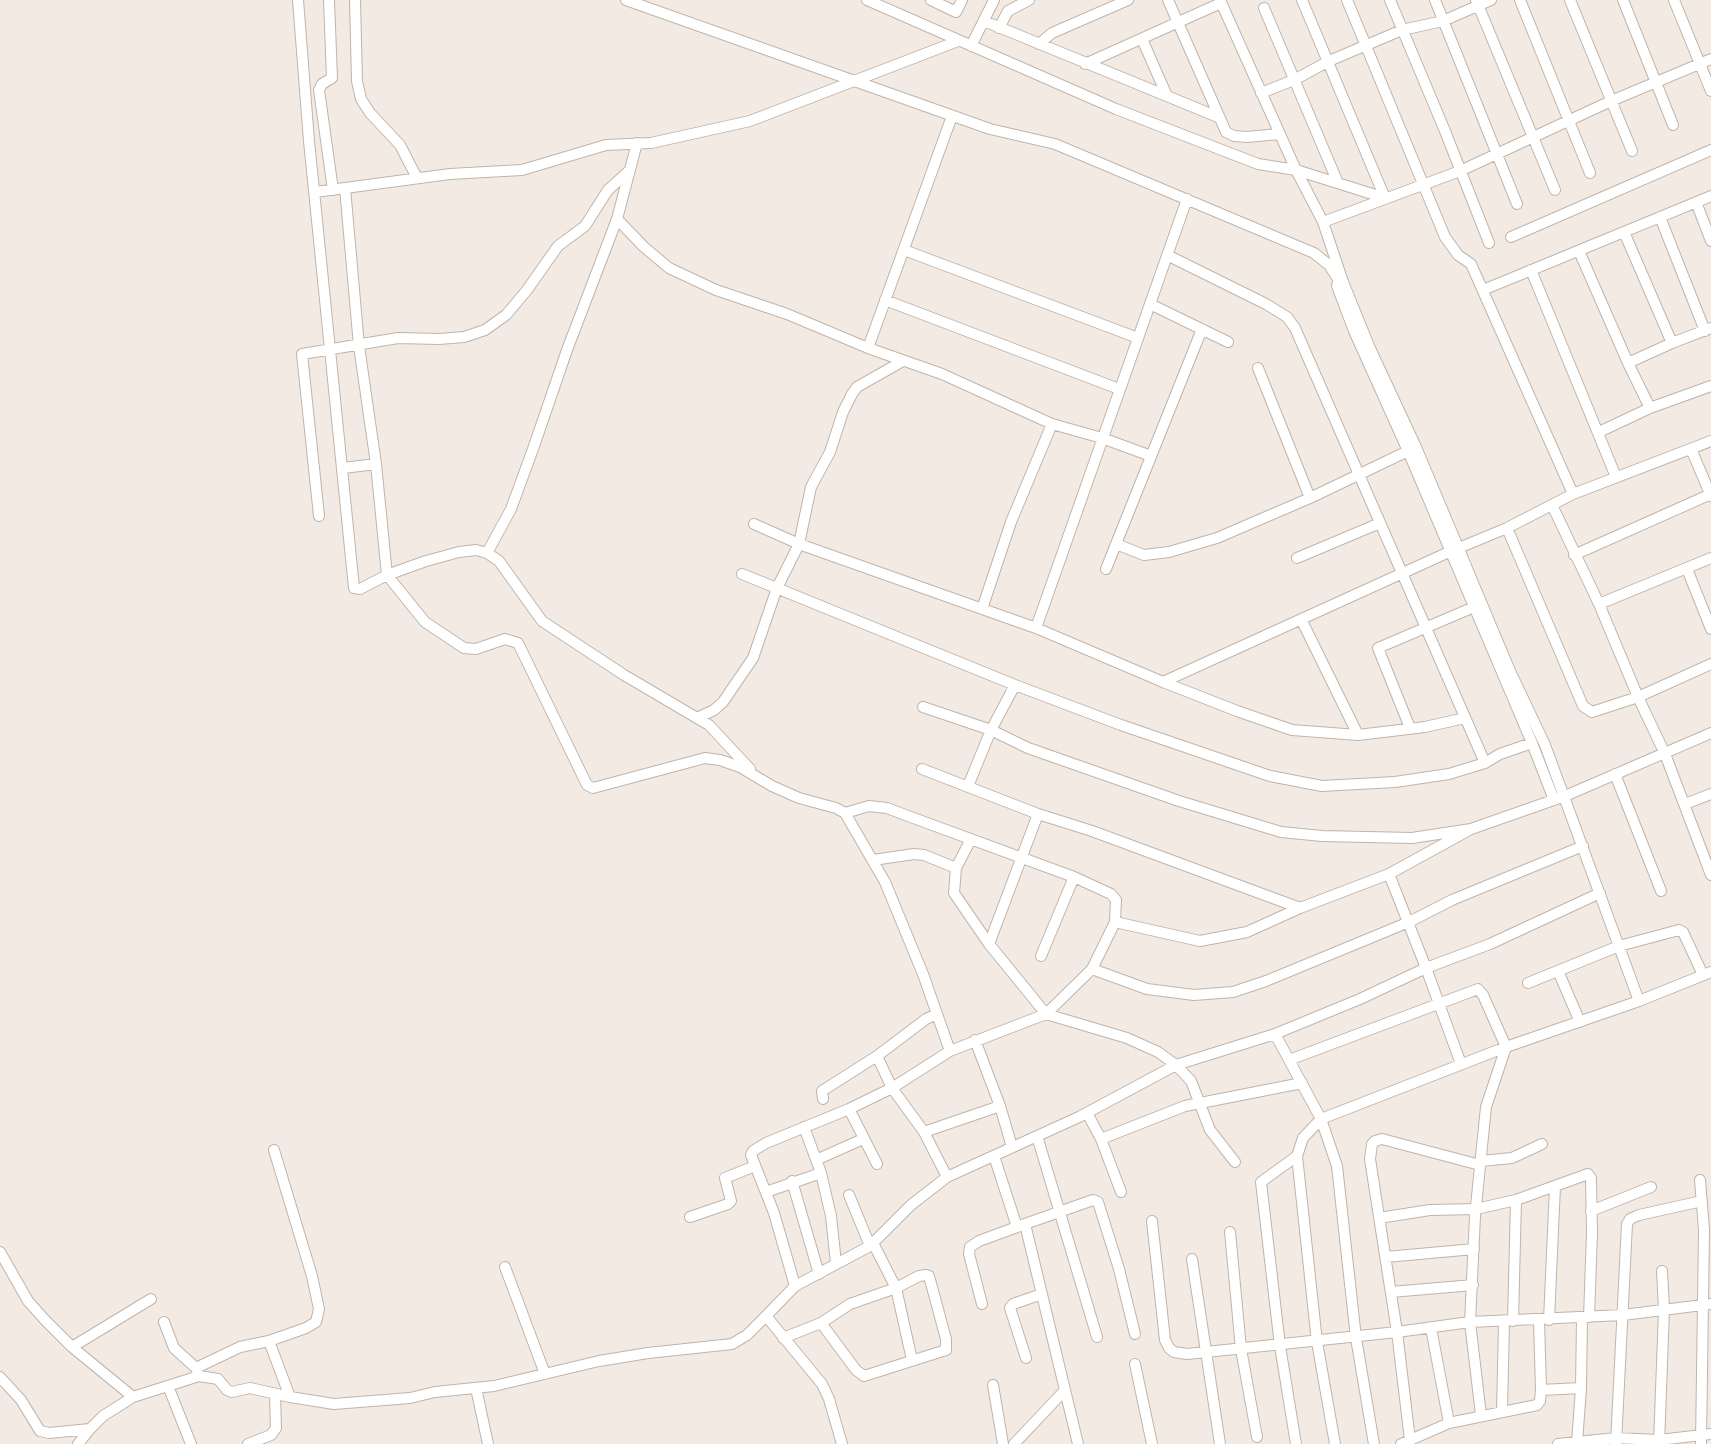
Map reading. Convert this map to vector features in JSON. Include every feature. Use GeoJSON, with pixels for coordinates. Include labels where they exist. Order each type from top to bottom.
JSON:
{"type":"FeatureCollection","features":[{"type":"Feature","properties":{"kind":"street"},"geometry":{"type":"LineString","coordinates":[[298,0],[354,588],[360,589],[426,561],[459,552],[476,550],[487,553],[499,561],[542,621],[624,675],[709,725],[757,777]]}},
{"type":"Feature","properties":{"kind":"street"},"geometry":{"type":"LineString","coordinates":[[329,0],[332,78],[322,84],[319,90],[339,189],[376,464],[387,576],[425,622],[464,648],[476,649],[505,639],[518,643],[587,785],[593,788],[705,758],[740,766],[802,798],[845,813],[873,860],[895,905],[950,1051]]}},
{"type":"Feature","properties":{"kind":"street"},"geometry":{"type":"LineString","coordinates":[[355,0],[358,81],[362,99],[370,113],[400,145],[417,178]]}},
{"type":"Feature","properties":{"kind":"street"},"geometry":{"type":"LineString","coordinates":[[626,0],[990,129],[1055,144],[1314,253],[1329,265],[1341,281]]}},
{"type":"Feature","properties":{"kind":"street"},"geometry":{"type":"LineString","coordinates":[[867,0],[1116,109],[1258,164],[1296,170],[1385,198]]}},
{"type":"Feature","properties":{"kind":"street"},"geometry":{"type":"LineString","coordinates":[[932,0],[956,12],[962,0]]}},
{"type":"Feature","properties":{"kind":"street"},"geometry":{"type":"LineString","coordinates":[[971,46],[994,0]]}},
{"type":"Feature","properties":{"kind":"street"},"geometry":{"type":"LineString","coordinates":[[999,28],[1008,11],[1029,0]]}},
{"type":"Feature","properties":{"kind":"street"},"geometry":{"type":"LineString","coordinates":[[1039,44],[1052,33],[1128,0]]}},
{"type":"Feature","properties":{"kind":"street"},"geometry":{"type":"LineString","coordinates":[[1168,0],[1226,132],[1234,136],[1279,134]]}},
{"type":"Feature","properties":{"kind":"street"},"geometry":{"type":"LineString","coordinates":[[1302,0],[1385,198]]}},
{"type":"Feature","properties":{"kind":"street"},"geometry":{"type":"LineString","coordinates":[[1348,0],[1445,237],[1458,255],[1471,264],[1573,494]]}},
{"type":"Feature","properties":{"kind":"street"},"geometry":{"type":"LineString","coordinates":[[1390,0],[1489,243]]}},
{"type":"Feature","properties":{"kind":"street"},"geometry":{"type":"LineString","coordinates":[[1435,0],[1517,204]]}},
{"type":"Feature","properties":{"kind":"street"},"geometry":{"type":"LineString","coordinates":[[1261,93],[1402,30],[1443,21],[1477,3],[1491,0]]}},
{"type":"Feature","properties":{"kind":"street"},"geometry":{"type":"LineString","coordinates":[[1520,0],[1590,173]]}},
{"type":"Feature","properties":{"kind":"street"},"geometry":{"type":"LineString","coordinates":[[1570,0],[1632,151]]}},
{"type":"Feature","properties":{"kind":"street"},"geometry":{"type":"LineString","coordinates":[[1623,0],[1673,125]]}},
{"type":"Feature","properties":{"kind":"street"},"geometry":{"type":"LineString","coordinates":[[1674,0],[1711,91]]}},
{"type":"Feature","properties":{"kind":"street"},"geometry":{"type":"LineString","coordinates":[[1085,64],[1221,1],[1279,134],[1323,222],[1341,281],[1559,798]]}},
{"type":"Feature","properties":{"kind":"street"},"geometry":{"type":"LineString","coordinates":[[1477,3],[1555,190]]}},
{"type":"Feature","properties":{"kind":"street"},"geometry":{"type":"LineString","coordinates":[[1264,8],[1338,183]]}},
{"type":"Feature","properties":{"kind":"street"},"geometry":{"type":"LineString","coordinates":[[984,21],[1218,117]]}},
{"type":"Feature","properties":{"kind":"street"},"geometry":{"type":"LineString","coordinates":[[1142,39],[1167,96]]}},
{"type":"Feature","properties":{"kind":"street"},"geometry":{"type":"LineString","coordinates":[[316,192],[417,178],[523,170],[606,145],[664,140],[750,121],[958,41]]}},
{"type":"Feature","properties":{"kind":"street"},"geometry":{"type":"LineString","coordinates":[[1323,222],[1460,171],[1711,59]]}},
{"type":"Feature","properties":{"kind":"street"},"geometry":{"type":"LineString","coordinates":[[868,348],[952,116]]}},
{"type":"Feature","properties":{"kind":"street"},"geometry":{"type":"LineString","coordinates":[[487,553],[511,509],[617,219],[637,143]]}},
{"type":"Feature","properties":{"kind":"street"},"geometry":{"type":"LineString","coordinates":[[1511,237],[1711,150]]}},
{"type":"Feature","properties":{"kind":"street"},"geometry":{"type":"LineString","coordinates":[[318,516],[302,354],[398,338],[464,337],[485,330],[506,315],[558,246],[585,226],[608,190],[631,170]]}},
{"type":"Feature","properties":{"kind":"street"},"geometry":{"type":"LineString","coordinates":[[1483,290],[1711,196]]}},
{"type":"Feature","properties":{"kind":"street"},"geometry":{"type":"LineString","coordinates":[[1036,628],[1187,199]]}},
{"type":"Feature","properties":{"kind":"street"},"geometry":{"type":"LineString","coordinates":[[1696,202],[1711,241]]}},
{"type":"Feature","properties":{"kind":"street"},"geometry":{"type":"LineString","coordinates":[[1628,363],[1708,330],[1660,217]]}},
{"type":"Feature","properties":{"kind":"street"},"geometry":{"type":"LineString","coordinates":[[617,219],[669,268],[716,290],[787,314],[868,348],[963,382],[1052,424],[1151,456]]}},
{"type":"Feature","properties":{"kind":"street"},"geometry":{"type":"LineString","coordinates":[[1624,232],[1672,344]]}},
{"type":"Feature","properties":{"kind":"street"},"geometry":{"type":"LineString","coordinates":[[904,250],[1138,338]]}},
{"type":"Feature","properties":{"kind":"street"},"geometry":{"type":"LineString","coordinates":[[1579,251],[1650,408]]}},
{"type":"Feature","properties":{"kind":"street"},"geometry":{"type":"LineString","coordinates":[[1167,255],[1266,304],[1287,317],[1295,328],[1485,762]]}},
{"type":"Feature","properties":{"kind":"street"},"geometry":{"type":"LineString","coordinates":[[1531,270],[1616,477]]}},
{"type":"Feature","properties":{"kind":"street"},"geometry":{"type":"LineString","coordinates":[[1341,281],[1336,286],[1350,321],[1454,550],[1474,607],[1532,743],[1583,846],[1639,1001]]}},
{"type":"Feature","properties":{"kind":"street"},"geometry":{"type":"LineString","coordinates":[[886,300],[1119,389]]}},
{"type":"Feature","properties":{"kind":"street"},"geometry":{"type":"LineString","coordinates":[[1150,304],[1228,342]]}},
{"type":"Feature","properties":{"kind":"street"},"geometry":{"type":"LineString","coordinates":[[1106,569],[1202,329]]}},
{"type":"Feature","properties":{"kind":"street"},"geometry":{"type":"LineString","coordinates":[[697,718],[723,702],[753,658],[777,588],[799,544],[811,487],[830,452],[852,394],[857,387],[903,361]]}},
{"type":"Feature","properties":{"kind":"street"},"geometry":{"type":"LineString","coordinates":[[1258,368],[1310,498]]}},
{"type":"Feature","properties":{"kind":"street"},"geometry":{"type":"LineString","coordinates":[[1599,432],[1650,408],[1711,386]]}},
{"type":"Feature","properties":{"kind":"street"},"geometry":{"type":"LineString","coordinates":[[982,609],[1011,522],[1052,424]]}},
{"type":"Feature","properties":{"kind":"street"},"geometry":{"type":"LineString","coordinates":[[1163,682],[1507,528],[1573,494],[1711,441]]}},
{"type":"Feature","properties":{"kind":"street"},"geometry":{"type":"LineString","coordinates":[[1574,555],[1711,495],[1691,449]]}},
{"type":"Feature","properties":{"kind":"street"},"geometry":{"type":"LineString","coordinates":[[1116,544],[1144,555],[1169,552],[1217,538],[1310,498],[1408,451]]}},
{"type":"Feature","properties":{"kind":"street"},"geometry":{"type":"LineString","coordinates":[[344,468],[376,464]]}},
{"type":"Feature","properties":{"kind":"street"},"geometry":{"type":"LineString","coordinates":[[1552,505],[1599,604],[1707,850],[1711,875]]}},
{"type":"Feature","properties":{"kind":"street"},"geometry":{"type":"LineString","coordinates":[[1297,558],[1380,523]]}},
{"type":"Feature","properties":{"kind":"street"},"geometry":{"type":"LineString","coordinates":[[754,524],[799,544],[1036,628],[1163,682],[1292,730],[1358,735],[1465,718]]}},
{"type":"Feature","properties":{"kind":"street"},"geometry":{"type":"LineString","coordinates":[[1507,528],[1583,706],[1592,712],[1638,697],[1711,664]]}},
{"type":"Feature","properties":{"kind":"street"},"geometry":{"type":"LineString","coordinates":[[1599,604],[1711,558]]}},
{"type":"Feature","properties":{"kind":"street"},"geometry":{"type":"LineString","coordinates":[[1687,569],[1711,629]]}},
{"type":"Feature","properties":{"kind":"street"},"geometry":{"type":"LineString","coordinates":[[743,574],[1015,685],[1270,776],[1322,786],[1395,782],[1449,774],[1532,743]]}},
{"type":"Feature","properties":{"kind":"street"},"geometry":{"type":"LineString","coordinates":[[1410,728],[1378,648],[1474,607]]}},
{"type":"Feature","properties":{"kind":"street"},"geometry":{"type":"LineString","coordinates":[[1301,620],[1358,735]]}},
{"type":"Feature","properties":{"kind":"street"},"geometry":{"type":"LineString","coordinates":[[968,786],[991,730],[1015,685]]}},
{"type":"Feature","properties":{"kind":"street"},"geometry":{"type":"LineString","coordinates":[[923,707],[991,730],[1040,753],[1179,801],[1281,832],[1322,836],[1412,838],[1471,829]]}},
{"type":"Feature","properties":{"kind":"street"},"geometry":{"type":"LineString","coordinates":[[1115,922],[1199,941],[1247,932],[1300,908],[1389,874],[1471,829],[1559,798],[1711,733]]}},
{"type":"Feature","properties":{"kind":"street"},"geometry":{"type":"LineString","coordinates":[[922,769],[1038,814],[1093,831],[1300,908]]}},
{"type":"Feature","properties":{"kind":"street"},"geometry":{"type":"LineString","coordinates":[[1615,774],[1661,891]]}},
{"type":"Feature","properties":{"kind":"street"},"geometry":{"type":"LineString","coordinates":[[1685,804],[1711,794]]}},
{"type":"Feature","properties":{"kind":"street"},"geometry":{"type":"LineString","coordinates":[[795,1286],[766,1192],[751,1155],[753,1151],[849,1109],[892,1087],[950,1051],[1046,1014],[1092,969],[1115,922],[1116,900],[1111,894],[1074,877],[887,808],[869,806],[845,813]]}},
{"type":"Feature","properties":{"kind":"street"},"geometry":{"type":"LineString","coordinates":[[989,944],[1038,814]]}},
{"type":"Feature","properties":{"kind":"street"},"geometry":{"type":"LineString","coordinates":[[971,839],[956,868],[954,892],[989,944],[1046,1014],[1127,1038],[1158,1052],[1176,1065],[1191,1081],[1210,1130],[1235,1162]]}},
{"type":"Feature","properties":{"kind":"street"},"geometry":{"type":"LineString","coordinates":[[1092,969],[1147,989],[1194,995],[1233,992],[1409,922],[1451,900],[1583,846]]}},
{"type":"Feature","properties":{"kind":"street"},"geometry":{"type":"LineString","coordinates":[[873,860],[914,854],[924,855],[956,868]]}},
{"type":"Feature","properties":{"kind":"street"},"geometry":{"type":"LineString","coordinates":[[1389,874],[1461,1064]]}},
{"type":"Feature","properties":{"kind":"street"},"geometry":{"type":"LineString","coordinates":[[1041,956],[1074,877]]}},
{"type":"Feature","properties":{"kind":"street"},"geometry":{"type":"LineString","coordinates":[[164,1322],[174,1348],[197,1372],[218,1379],[227,1390],[232,1392],[250,1388],[289,1398],[334,1404],[410,1398],[435,1392],[476,1388],[648,1353],[732,1344],[750,1332],[795,1286],[871,1245],[911,1205],[947,1177],[1087,1113],[1176,1065],[1275,1034],[1426,968],[1490,944],[1600,893]]}},
{"type":"Feature","properties":{"kind":"street"},"geometry":{"type":"LineString","coordinates":[[1335,1444],[1317,1342],[1297,1156],[1303,1138],[1321,1119],[1506,1047],[1639,1001],[1707,974],[1683,932],[1679,930],[1619,946],[1528,983]]}},
{"type":"Feature","properties":{"kind":"street"},"geometry":{"type":"LineString","coordinates":[[1558,971],[1580,1022]]}},
{"type":"Feature","properties":{"kind":"street"},"geometry":{"type":"LineString","coordinates":[[1289,1060],[1478,989],[1483,995],[1506,1047],[1486,1107],[1476,1209],[1470,1322],[1481,1415]]}},
{"type":"Feature","properties":{"kind":"street"},"geometry":{"type":"LineString","coordinates":[[823,1099],[822,1091],[937,1014]]}},
{"type":"Feature","properties":{"kind":"street"},"geometry":{"type":"LineString","coordinates":[[1275,1034],[1321,1119],[1337,1166],[1356,1338],[1374,1444]]}},
{"type":"Feature","properties":{"kind":"street"},"geometry":{"type":"LineString","coordinates":[[975,1040],[1012,1147]]}},
{"type":"Feature","properties":{"kind":"street"},"geometry":{"type":"LineString","coordinates":[[877,1056],[892,1087],[924,1132],[947,1177]]}},
{"type":"Feature","properties":{"kind":"street"},"geometry":{"type":"LineString","coordinates":[[1101,1139],[1185,1106],[1302,1083]]}},
{"type":"Feature","properties":{"kind":"street"},"geometry":{"type":"LineString","coordinates":[[924,1132],[1000,1106]]}},
{"type":"Feature","properties":{"kind":"street"},"geometry":{"type":"LineString","coordinates":[[849,1109],[877,1164]]}},
{"type":"Feature","properties":{"kind":"street"},"geometry":{"type":"LineString","coordinates":[[1087,1113],[1101,1139],[1121,1192]]}},
{"type":"Feature","properties":{"kind":"street"},"geometry":{"type":"LineString","coordinates":[[804,1127],[821,1173],[831,1216],[836,1263]]}},
{"type":"Feature","properties":{"kind":"street"},"geometry":{"type":"LineString","coordinates":[[1037,1136],[1097,1337]]}},
{"type":"Feature","properties":{"kind":"street"},"geometry":{"type":"LineString","coordinates":[[817,1160],[863,1139]]}},
{"type":"Feature","properties":{"kind":"street"},"geometry":{"type":"LineString","coordinates":[[1542,1144],[1512,1158],[1481,1163],[1382,1139],[1375,1141],[1370,1159],[1396,1332],[1405,1442],[1449,1423],[1537,1405],[1540,1401],[1555,1186]]}},
{"type":"Feature","properties":{"kind":"street"},"geometry":{"type":"LineString","coordinates":[[78,1444],[103,1416],[129,1400],[197,1372],[240,1347],[269,1341],[316,1322],[319,1309],[312,1276],[274,1150]]}},
{"type":"Feature","properties":{"kind":"street"},"geometry":{"type":"LineString","coordinates":[[994,1156],[1021,1225],[1042,1294],[1078,1444]]}},
{"type":"Feature","properties":{"kind":"street"},"geometry":{"type":"LineString","coordinates":[[1296,1444],[1280,1346],[1261,1182],[1297,1156]]}},
{"type":"Feature","properties":{"kind":"street"},"geometry":{"type":"LineString","coordinates":[[690,1217],[728,1204],[731,1200],[725,1178],[755,1166]]}},
{"type":"Feature","properties":{"kind":"street"},"geometry":{"type":"LineString","coordinates":[[766,1192],[821,1173]]}},
{"type":"Feature","properties":{"kind":"street"},"geometry":{"type":"LineString","coordinates":[[1380,1218],[1430,1210],[1476,1209],[1516,1200],[1588,1174],[1591,1178],[1591,1211],[1581,1388],[1571,1443]]}},
{"type":"Feature","properties":{"kind":"street"},"geometry":{"type":"LineString","coordinates":[[1558,1444],[1659,1442],[1704,1438],[1707,1305],[1700,1180]]}},
{"type":"Feature","properties":{"kind":"street"},"geometry":{"type":"LineString","coordinates":[[792,1181],[819,1274]]}},
{"type":"Feature","properties":{"kind":"street"},"geometry":{"type":"LineString","coordinates":[[1591,1211],[1651,1188]]}},
{"type":"Feature","properties":{"kind":"street"},"geometry":{"type":"LineString","coordinates":[[849,1195],[871,1245],[896,1288],[912,1360]]}},
{"type":"Feature","properties":{"kind":"street"},"geometry":{"type":"LineString","coordinates":[[982,1304],[969,1254],[970,1248],[979,1241],[1093,1200],[1100,1205],[1135,1334]]}},
{"type":"Feature","properties":{"kind":"street"},"geometry":{"type":"LineString","coordinates":[[1502,1412],[1516,1200]]}},
{"type":"Feature","properties":{"kind":"street"},"geometry":{"type":"LineString","coordinates":[[1616,1441],[1628,1224],[1630,1219],[1639,1215],[1702,1201]]}},
{"type":"Feature","properties":{"kind":"street"},"geometry":{"type":"LineString","coordinates":[[1152,1221],[1165,1339],[1169,1349],[1174,1352],[1280,1346],[1470,1322],[1623,1315],[1707,1305]]}},
{"type":"Feature","properties":{"kind":"street"},"geometry":{"type":"LineString","coordinates":[[1230,1232],[1241,1349],[1257,1437]]}},
{"type":"Feature","properties":{"kind":"street"},"geometry":{"type":"LineString","coordinates":[[1386,1257],[1474,1249]]}},
{"type":"Feature","properties":{"kind":"street"},"geometry":{"type":"LineString","coordinates":[[0,1252],[28,1301],[129,1400]]}},
{"type":"Feature","properties":{"kind":"street"},"geometry":{"type":"LineString","coordinates":[[1192,1259],[1220,1444]]}},
{"type":"Feature","properties":{"kind":"street"},"geometry":{"type":"LineString","coordinates":[[505,1266],[545,1374]]}},
{"type":"Feature","properties":{"kind":"street"},"geometry":{"type":"LineString","coordinates":[[1659,1442],[1664,1310],[1662,1271]]}},
{"type":"Feature","properties":{"kind":"street"},"geometry":{"type":"LineString","coordinates":[[783,1338],[821,1322],[850,1304],[896,1288],[919,1276],[929,1276],[946,1339],[946,1350],[864,1376],[856,1370],[821,1322]]}},
{"type":"Feature","properties":{"kind":"street"},"geometry":{"type":"LineString","coordinates":[[1391,1292],[1473,1285]]}},
{"type":"Feature","properties":{"kind":"street"},"geometry":{"type":"LineString","coordinates":[[1026,1357],[1010,1308],[1013,1304],[1042,1294]]}},
{"type":"Feature","properties":{"kind":"street"},"geometry":{"type":"LineString","coordinates":[[72,1347],[151,1299]]}},
{"type":"Feature","properties":{"kind":"street"},"geometry":{"type":"LineString","coordinates":[[766,1316],[822,1384],[842,1444]]}},
{"type":"Feature","properties":{"kind":"street"},"geometry":{"type":"LineString","coordinates":[[1431,1328],[1449,1423]]}},
{"type":"Feature","properties":{"kind":"street"},"geometry":{"type":"LineString","coordinates":[[269,1341],[289,1398]]}},
{"type":"Feature","properties":{"kind":"street"},"geometry":{"type":"LineString","coordinates":[[1135,1364],[1152,1444]]}},
{"type":"Feature","properties":{"kind":"street"},"geometry":{"type":"LineString","coordinates":[[0,1377],[21,1401],[40,1431],[61,1433],[90,1429]]}},
{"type":"Feature","properties":{"kind":"street"},"geometry":{"type":"LineString","coordinates":[[168,1385],[191,1444]]}},
{"type":"Feature","properties":{"kind":"street"},"geometry":{"type":"LineString","coordinates":[[993,1385],[1003,1444]]}},
{"type":"Feature","properties":{"kind":"street"},"geometry":{"type":"LineString","coordinates":[[476,1388],[488,1444]]}},
{"type":"Feature","properties":{"kind":"street"},"geometry":{"type":"LineString","coordinates":[[1541,1390],[1581,1388]]}},
{"type":"Feature","properties":{"kind":"street"},"geometry":{"type":"LineString","coordinates":[[1014,1444],[1065,1390]]}},
{"type":"Feature","properties":{"kind":"street"},"geometry":{"type":"LineString","coordinates":[[248,1444],[271,1435],[276,1428],[275,1395]]}}]}
